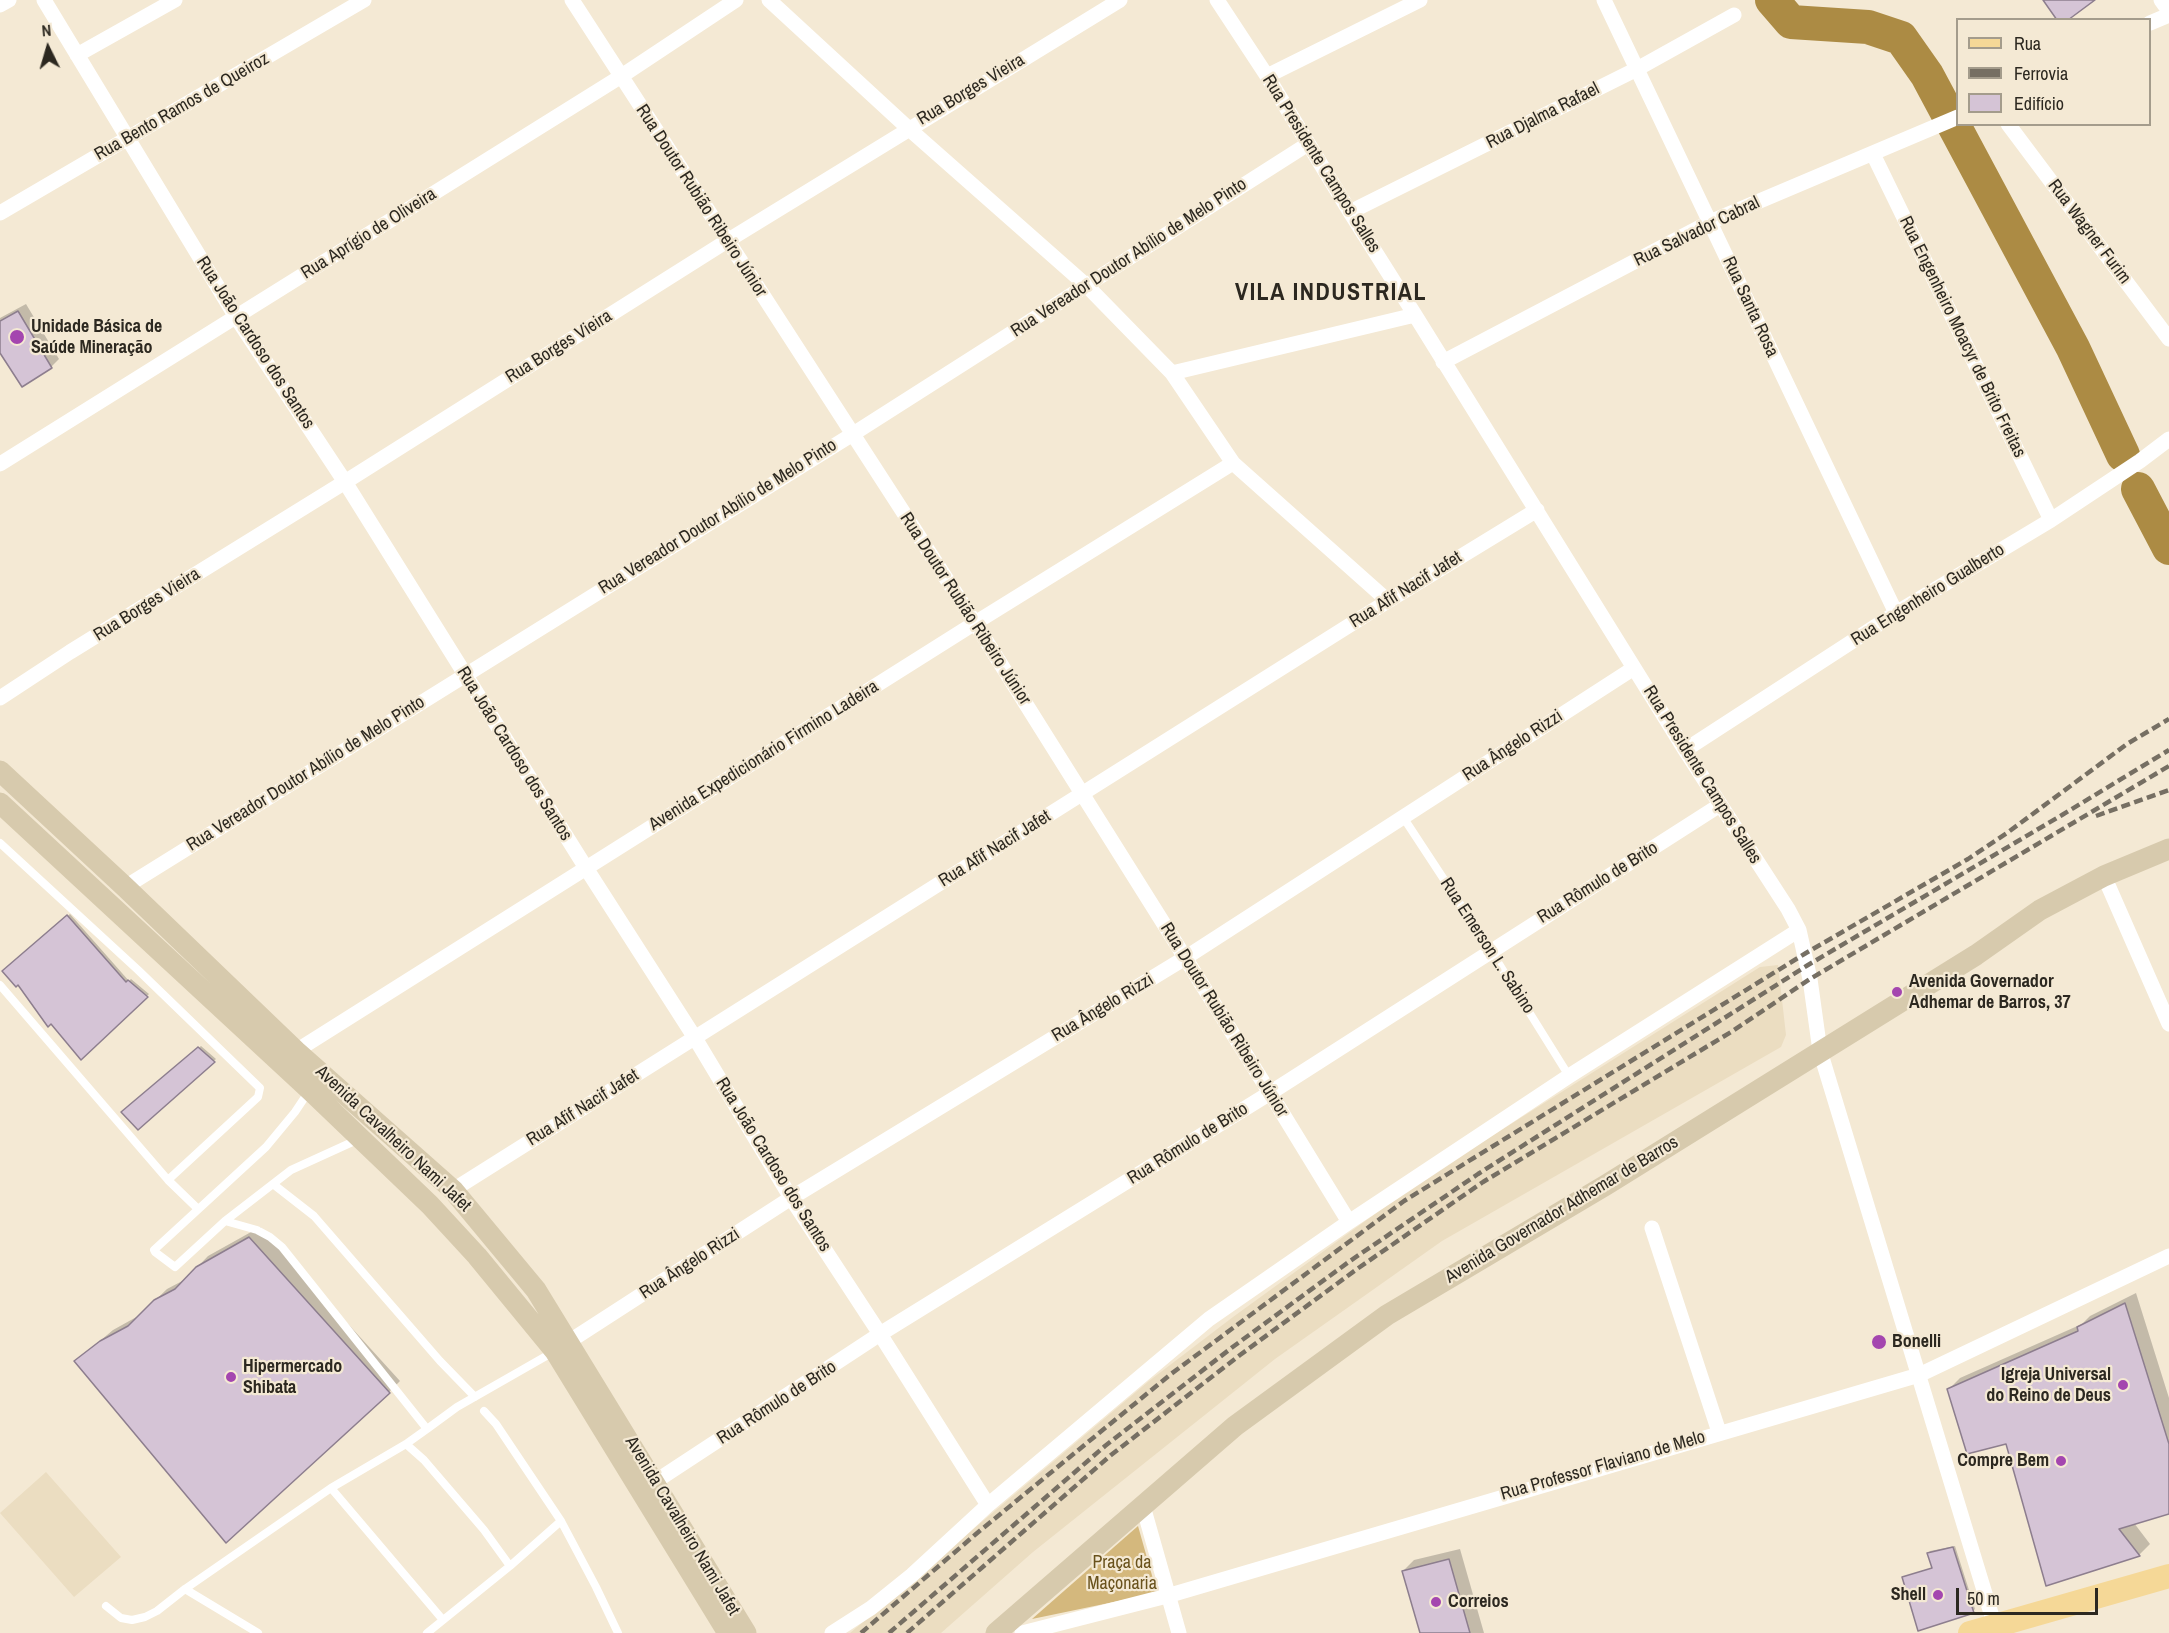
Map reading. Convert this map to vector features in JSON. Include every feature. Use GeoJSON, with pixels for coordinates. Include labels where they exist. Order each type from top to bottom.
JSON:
{"type":"FeatureCollection","features":[{"type":"Feature","properties":{"kind":"main road","name":"Avenida Cavalheiro Nami Jafet"},"geometry":{"type":"LineString","coordinates":[[0,771],[125,887],[290,1059],[310,1090],[430,1205],[562,1347]]}},
{"type":"Feature","properties":{"kind":"main road","name":"Avenida Cavalheiro Nami Jafet"},"geometry":{"type":"LineString","coordinates":[[0,803],[290,1059],[453,1190],[536,1290],[562,1347],[648,1487],[746,1633]]}},
{"type":"Feature","properties":{"kind":"main road","name":"Avenida Governador Adhemar de Barros"},"geometry":{"type":"LineString","coordinates":[[996,1633],[1235,1426],[1387,1315],[1606,1185],[1976,955],[2040,910],[2104,876],[2169,849]]}},
{"type":"Feature","properties":{"kind":"main road","name":"Avenida Cavalheiro Nami Jafet"},"geometry":{"type":"LineString","coordinates":[[648,1487],[728,1633]]}},
{"type":"Feature","properties":{"kind":"main road"},"geometry":{"type":"LineString","coordinates":[[1970,1633],[1996,1629],[2169,1576]]}},
{"type":"Feature","properties":{"kind":"street"},"geometry":{"type":"LineString","coordinates":[[0,5],[9,0]]}},
{"type":"Feature","properties":{"kind":"street","name":"Rua João Cardoso dos Santos"},"geometry":{"type":"LineString","coordinates":[[44,0],[236,317],[345,482],[695,1038],[791,1198],[988,1505]]}},
{"type":"Feature","properties":{"kind":"street"},"geometry":{"type":"LineString","coordinates":[[77,56],[175,0]]}},
{"type":"Feature","properties":{"kind":"street","name":"Rua Bento Ramos de Queiroz"},"geometry":{"type":"LineString","coordinates":[[0,213],[364,0]]}},
{"type":"Feature","properties":{"kind":"street","name":"Rua Doutor Rubião Ribeiro Júnior"},"geometry":{"type":"LineString","coordinates":[[572,0],[975,622],[1349,1222]]}},
{"type":"Feature","properties":{"kind":"street","name":"Rua Aprígio de Oliveira"},"geometry":{"type":"LineString","coordinates":[[0,464],[620,77],[736,0]]}},
{"type":"Feature","properties":{"kind":"street"},"geometry":{"type":"LineString","coordinates":[[769,0],[908,128],[1087,286],[1172,373],[1233,462],[1388,601]]}},
{"type":"Feature","properties":{"kind":"street","name":"Rua Borges Vieira"},"geometry":{"type":"LineString","coordinates":[[0,698],[79,646],[345,482],[908,128],[1120,0]]}},
{"type":"Feature","properties":{"kind":"street","name":"Rua Presidente Campos Salles"},"geometry":{"type":"LineString","coordinates":[[1217,0],[1268,76],[1443,362],[1685,750],[1788,909],[1799,930],[1810,979],[1820,1051],[1996,1629]]}},
{"type":"Feature","properties":{"kind":"street"},"geometry":{"type":"LineString","coordinates":[[1268,76],[1420,0]]}},
{"type":"Feature","properties":{"kind":"street","name":"Rua Santa Rosa"},"geometry":{"type":"LineString","coordinates":[[1604,0],[1896,613]]}},
{"type":"Feature","properties":{"kind":"street"},"geometry":{"type":"LineString","coordinates":[[2151,22],[2169,13],[2161,0]]}},
{"type":"Feature","properties":{"kind":"street","name":"Rua Djalma Rafael"},"geometry":{"type":"LineString","coordinates":[[1350,212],[1637,69],[1734,15]]}},
{"type":"Feature","properties":{"kind":"street","name":"Rua Salvador Cabral"},"geometry":{"type":"LineString","coordinates":[[1443,362],[1710,222],[1956,118]]}},
{"type":"Feature","properties":{"kind":"street","name":"Rua Wagner Furim"},"geometry":{"type":"LineString","coordinates":[[2009,126],[2169,339]]}},
{"type":"Feature","properties":{"kind":"street","name":"Rua Vereador Doutor Abílio de Melo Pinto"},"geometry":{"type":"LineString","coordinates":[[125,887],[853,434],[1308,144]]}},
{"type":"Feature","properties":{"kind":"street","name":"Rua Engenheiro Moacyr de Brito Freitas"},"geometry":{"type":"LineString","coordinates":[[1873,154],[2050,520]]}},
{"type":"Feature","properties":{"kind":"street"},"geometry":{"type":"LineString","coordinates":[[1172,373],[1416,315]]}},
{"type":"Feature","properties":{"kind":"street","name":"Rua Engenheiro Gualberto"},"geometry":{"type":"LineString","coordinates":[[1685,750],[1896,613],[2050,520],[2140,461],[2169,439]]}},
{"type":"Feature","properties":{"kind":"street","name":"Avenida Expedicionário Firmino Ladeira"},"geometry":{"type":"LineString","coordinates":[[290,1059],[586,868],[1233,462]]}},
{"type":"Feature","properties":{"kind":"street","name":"Rua Afif Nacif Jafet"},"geometry":{"type":"LineString","coordinates":[[453,1190],[1388,601],[1537,510]]}},
{"type":"Feature","properties":{"kind":"street","name":"Rua Ângelo Rizzi"},"geometry":{"type":"LineString","coordinates":[[562,1347],[791,1198],[1185,958],[1634,668]]}},
{"type":"Feature","properties":{"kind":"street","name":"Rua Rômulo de Brito"},"geometry":{"type":"LineString","coordinates":[[648,1487],[880,1334],[1270,1093],[1720,805]]}},
{"type":"Feature","properties":{"kind":"street"},"geometry":{"type":"LineString","coordinates":[[2104,876],[2169,1024]]}},
{"type":"Feature","properties":{"kind":"street"},"geometry":{"type":"LineString","coordinates":[[832,1633],[871,1608],[912,1575],[988,1505],[1209,1319],[1349,1222],[1569,1076],[1799,930]]}},
{"type":"Feature","properties":{"kind":"street"},"geometry":{"type":"LineString","coordinates":[[1652,1228],[1719,1432]]}},
{"type":"Feature","properties":{"kind":"street","name":"Rua Professor Flaviano de Melo"},"geometry":{"type":"LineString","coordinates":[[1022,1633],[1167,1596],[1919,1375],[2169,1256]]}},
{"type":"Feature","properties":{"kind":"street"},"geometry":{"type":"LineString","coordinates":[[1143,1506],[1179,1633]]}},
{"type":"Feature","properties":{"kind":"lane","name":"Rua Emerson L. Sabino"},"geometry":{"type":"LineString","coordinates":[[1403,817],[1569,1076]]}},
{"type":"Feature","properties":{"kind":"lane"},"geometry":{"type":"LineString","coordinates":[[0,843],[138,970],[260,1088],[258,1097],[168,1179]]}},
{"type":"Feature","properties":{"kind":"lane"},"geometry":{"type":"LineString","coordinates":[[0,985],[168,1179],[198,1209]]}},
{"type":"Feature","properties":{"kind":"lane"},"geometry":{"type":"LineString","coordinates":[[310,1090],[266,1147],[154,1250],[173,1267],[225,1221],[291,1170],[361,1138]]}},
{"type":"Feature","properties":{"kind":"lane"},"geometry":{"type":"LineString","coordinates":[[273,1184],[314,1216],[440,1361],[475,1397]]}},
{"type":"Feature","properties":{"kind":"lane"},"geometry":{"type":"LineString","coordinates":[[225,1221],[257,1230],[282,1247],[427,1429]]}},
{"type":"Feature","properties":{"kind":"lane"},"geometry":{"type":"LineString","coordinates":[[106,1606],[121,1618],[132,1620],[157,1611],[185,1588],[331,1488],[406,1444],[475,1397],[562,1347]]}},
{"type":"Feature","properties":{"kind":"lane"},"geometry":{"type":"LineString","coordinates":[[484,1411],[496,1424],[561,1521],[618,1633]]}},
{"type":"Feature","properties":{"kind":"lane"},"geometry":{"type":"LineString","coordinates":[[406,1444],[424,1460],[484,1530],[510,1566]]}},
{"type":"Feature","properties":{"kind":"lane"},"geometry":{"type":"LineString","coordinates":[[331,1488],[443,1620]]}},
{"type":"Feature","properties":{"kind":"lane"},"geometry":{"type":"LineString","coordinates":[[427,1633],[510,1566],[561,1521]]}},
{"type":"Feature","properties":{"kind":"lane"},"geometry":{"type":"LineString","coordinates":[[185,1588],[258,1633]]}},
{"type":"Feature","properties":{"kind":"shaded area"},"geometry":{"type":"Polygon","coordinates":[[[1778,965],[1786,1035],[1781,1047],[1442,1241],[1275,1359],[1033,1552],[941,1633],[850,1633],[1149,1381],[1390,1203],[1468,1151],[1760,967],[1778,965]]]}},
{"type":"Feature","properties":{"kind":"shaded area"},"geometry":{"type":"Polygon","coordinates":[[[46,1472],[121,1557],[74,1597],[0,1513],[46,1472]]]}},
{"type":"Feature","properties":{"kind":"green space","name":"Praça da Maçonaria"},"geometry":{"type":"Polygon","coordinates":[[[1138,1526],[1157,1593],[1032,1619],[1138,1526]]]}},
{"type":"Feature","properties":{"kind":"building"},"geometry":{"type":"Polygon","coordinates":[[[2043,0],[2095,0],[2071,18],[2056,18],[2043,0]]]}},
{"type":"Feature","properties":{"kind":"building","name":"Unidade Básica de Saúde Mineração"},"geometry":{"type":"Polygon","coordinates":[[[18,311],[52,368],[22,387],[0,353],[0,321],[18,311]]]}},
{"type":"Feature","properties":{"kind":"building"},"geometry":{"type":"Polygon","coordinates":[[[67,915],[126,982],[128,980],[148,997],[81,1060],[51,1024],[48,1027],[18,985],[16,987],[2,971],[67,915]]]}},
{"type":"Feature","properties":{"kind":"building"},"geometry":{"type":"Polygon","coordinates":[[[198,1047],[215,1062],[138,1130],[121,1112],[198,1047]]]}},
{"type":"Feature","properties":{"kind":"building","name":"Hipermercado Shibata"},"geometry":{"type":"Polygon","coordinates":[[[249,1237],[390,1393],[226,1543],[74,1361],[100,1341],[128,1326],[154,1300],[175,1289],[196,1267],[249,1237]]]}},
{"type":"Feature","properties":{"kind":"building","name":"Compre Bem"},"geometry":{"type":"Polygon","coordinates":[[[2125,1303],[2169,1444],[2169,1514],[2119,1529],[2140,1556],[2046,1586],[2006,1444],[1967,1454],[1947,1389],[2078,1331],[2077,1327],[2125,1303]]]}},
{"type":"Feature","properties":{"kind":"building","name":"Shell"},"geometry":{"type":"Polygon","coordinates":[[[1953,1547],[1974,1613],[1918,1631],[1902,1577],[1932,1568],[1927,1553],[1953,1547]]]}},
{"type":"Feature","properties":{"kind":"building","name":"Correios"},"geometry":{"type":"Polygon","coordinates":[[[1449,1559],[1470,1633],[1420,1633],[1402,1571],[1449,1559]]]}},
{"type":"Feature","properties":{"kind":"waterway"},"geometry":{"type":"LineString","coordinates":[[1772,0],[1791,22],[1868,27],[1901,38],[1927,75],[2073,348],[2123,455]]}},
{"type":"Feature","properties":{"kind":"waterway"},"geometry":{"type":"LineString","coordinates":[[2138,489],[2169,548]]}},
{"type":"Feature","properties":{"kind":"railway"},"geometry":{"type":"LineString","coordinates":[[861,1633],[976,1534],[1171,1374],[1404,1201],[1806,953],[1968,859],[2127,744],[2169,719]]}},
{"type":"Feature","properties":{"kind":"railway"},"geometry":{"type":"LineString","coordinates":[[889,1633],[1105,1446],[1234,1346],[1350,1261],[1478,1174],[1808,965],[2169,750]]}},
{"type":"Feature","properties":{"kind":"railway"},"geometry":{"type":"LineString","coordinates":[[907,1633],[1111,1455],[1240,1355],[1357,1269],[1483,1182],[1731,1032],[1810,979],[2169,766]]}},
{"type":"Feature","properties":{"kind":"railway"},"geometry":{"type":"LineString","coordinates":[[2096,816],[2169,790]]}},
{"type":"Feature","properties":{"kind":"place","name":"Unidade Básica de Saúde Mineração"},"geometry":{"type":"Point","coordinates":[17,337]}},
{"type":"Feature","properties":{"kind":"place","name":"Avenida Governador Adhemar de Barros, 37"},"geometry":{"type":"Point","coordinates":[1897,992]}},
{"type":"Feature","properties":{"kind":"place","name":"Bonelli"},"geometry":{"type":"Point","coordinates":[1879,1342]}},
{"type":"Feature","properties":{"kind":"place","name":"Hipermercado Shibata"},"geometry":{"type":"Point","coordinates":[231,1377]}},
{"type":"Feature","properties":{"kind":"place","name":"Igreja Universal do Reino de Deus"},"geometry":{"type":"Point","coordinates":[2123,1385]}},
{"type":"Feature","properties":{"kind":"place","name":"Compre Bem"},"geometry":{"type":"Point","coordinates":[2061,1461]}},
{"type":"Feature","properties":{"kind":"place","name":"Shell"},"geometry":{"type":"Point","coordinates":[1938,1595]}},
{"type":"Feature","properties":{"kind":"place","name":"Correios"},"geometry":{"type":"Point","coordinates":[1436,1602]}},
{"type":"Feature","properties":{"kind":"district","name":"VILA INDUSTRIAL"},"geometry":{"type":"Point","coordinates":[1331,294]}}]}
